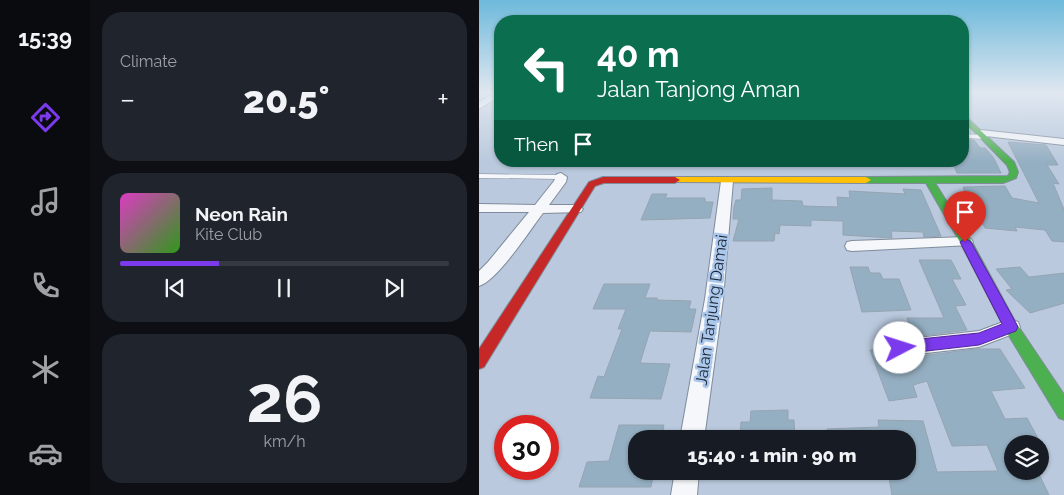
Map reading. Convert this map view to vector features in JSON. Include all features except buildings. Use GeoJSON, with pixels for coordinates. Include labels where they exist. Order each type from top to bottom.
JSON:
{"type":"FeatureCollection","features":[{"type":"Feature","properties":{"kind":"street"},"geometry":{"type":"LineString","coordinates":[[480,357],[592,184],[603,180],[1003,180],[1012,178],[1014,172],[1011,164],[969,122]]}},
{"type":"Feature","properties":{"kind":"street"},"geometry":{"type":"LineString","coordinates":[[983,135],[1064,142]]}},
{"type":"Feature","properties":{"kind":"street"},"geometry":{"type":"LineString","coordinates":[[479,280],[494,266],[560,182],[561,177]]}},
{"type":"Feature","properties":{"kind":"street"},"geometry":{"type":"LineString","coordinates":[[929,180],[1011,327],[1064,412]]}},
{"type":"Feature","properties":{"kind":"street","name":"Jalan Tanjung Damai"},"geometry":{"type":"LineString","coordinates":[[693,430],[714,299],[727,181]]}},
{"type":"Feature","properties":{"kind":"street"},"geometry":{"type":"LineString","coordinates":[[479,208],[576,209]]}},
{"type":"Feature","properties":{"kind":"street"},"geometry":{"type":"LineString","coordinates":[[852,246],[965,242]]}},
{"type":"Feature","properties":{"kind":"street"},"geometry":{"type":"LineString","coordinates":[[900,348],[979,339],[1011,327]]}},
{"type":"Feature","properties":{"kind":"street"},"geometry":{"type":"LineString","coordinates":[[684,495],[686,480]]}},
{"type":"Feature","properties":{"kind":"lane"},"geometry":{"type":"LineString","coordinates":[[969,136],[983,135]]}},
{"type":"Feature","properties":{"kind":"lane"},"geometry":{"type":"LineString","coordinates":[[479,176],[561,177]]}},
{"type":"Feature","properties":{"kind":"traffic: fast"},"geometry":{"type":"LineString","coordinates":[[866,180],[1003,180],[1012,178],[1014,172],[1011,164],[969,122]]}},
{"type":"Feature","properties":{"kind":"traffic: fast"},"geometry":{"type":"LineString","coordinates":[[929,180],[966,242],[1011,327],[1065,412]]}},
{"type":"Feature","properties":{"kind":"traffic: slow"},"geometry":{"type":"LineString","coordinates":[[675,180],[866,180]]}},
{"type":"Feature","properties":{"kind":"traffic: jam"},"geometry":{"type":"LineString","coordinates":[[479,362],[592,184],[603,180],[675,180]]}},
{"type":"Feature","properties":{"kind":"route"},"geometry":{"type":"LineString","coordinates":[[900,348],[979,339],[1011,327],[965,242]]}}]}
